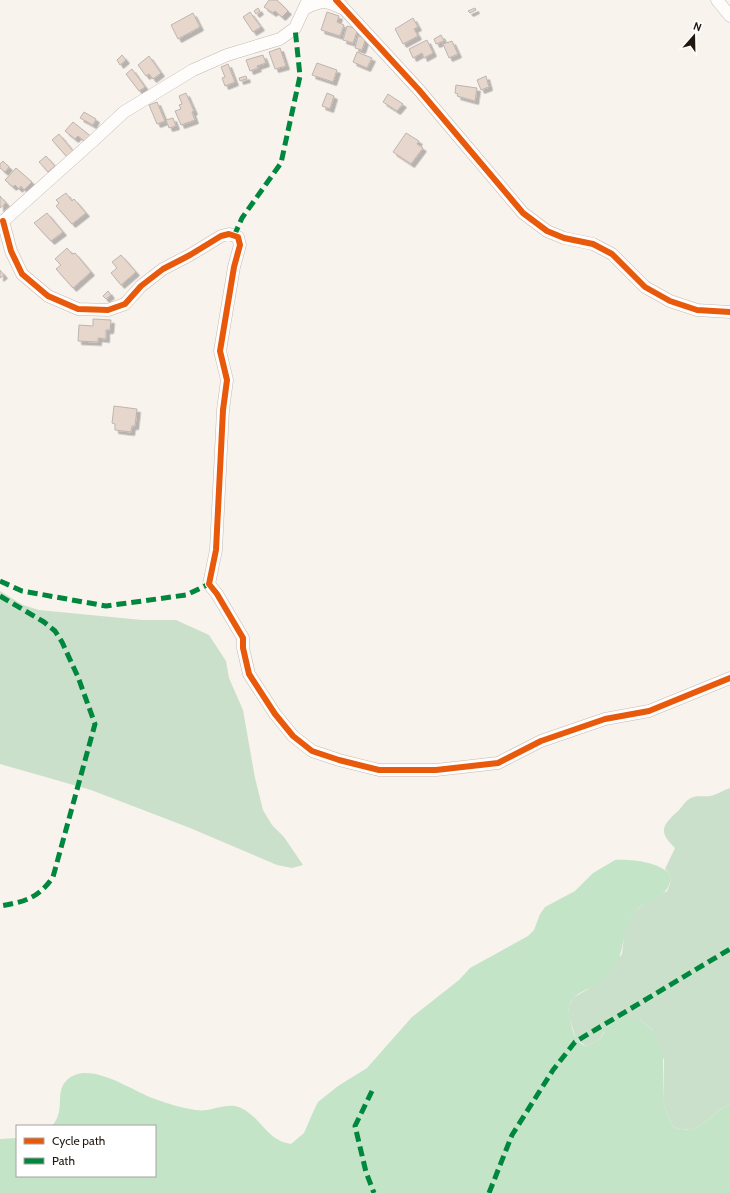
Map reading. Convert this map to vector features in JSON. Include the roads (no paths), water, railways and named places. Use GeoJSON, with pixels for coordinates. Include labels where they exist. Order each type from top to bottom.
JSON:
{"type":"FeatureCollection","features":[{"type":"Feature","properties":{"kind":"street"},"geometry":{"type":"LineString","coordinates":[[730,312],[696,310],[670,301],[645,287],[612,254],[593,244],[564,238],[547,230],[523,213],[419,90],[340,4],[323,0],[307,4],[295,28],[280,39],[227,56],[193,70],[124,112],[2,223],[11,251],[22,274],[48,296],[78,309],[108,310],[125,304],[141,286],[163,269],[190,255],[220,236],[230,234],[238,238],[240,245],[234,267],[220,351],[227,380],[223,410],[216,550],[209,584],[217,594],[243,638],[243,648],[249,674],[274,714],[293,736],[312,751],[339,760],[379,770],[436,770],[498,763],[541,741],[605,719],[649,711],[730,678]]}},
{"type":"Feature","properties":{"kind":"street"},"geometry":{"type":"LineString","coordinates":[[717,0],[730,16]]}}]}
